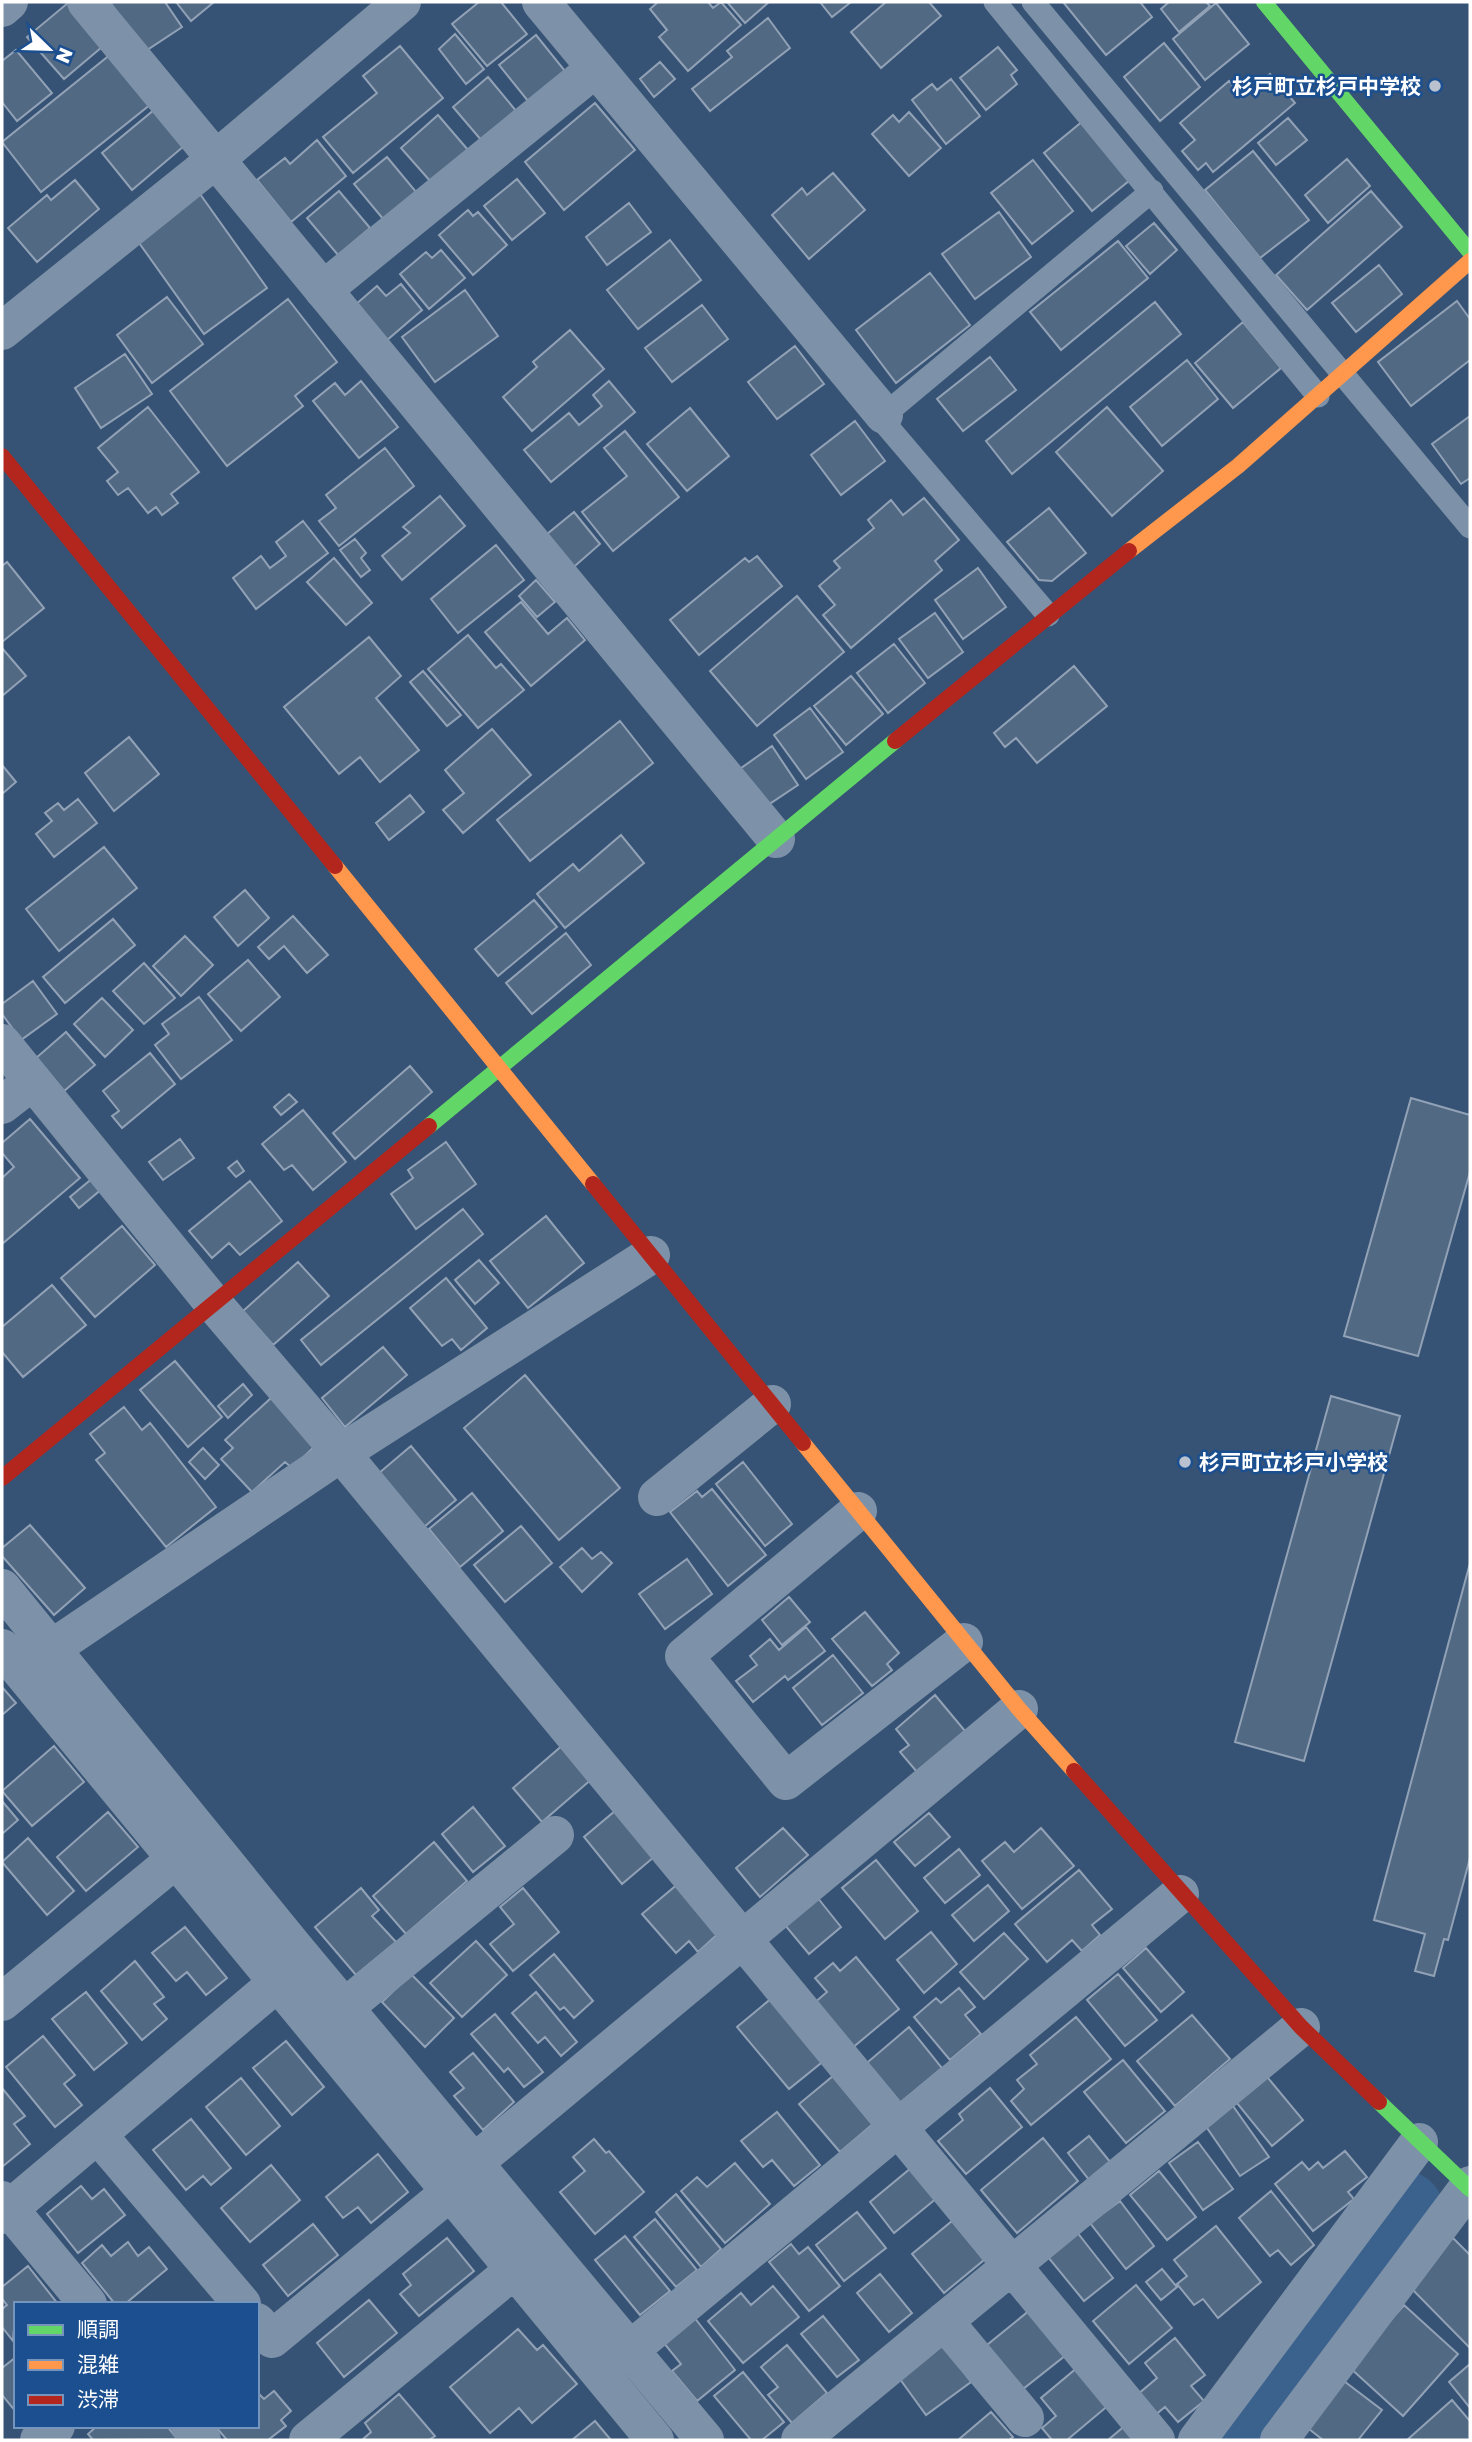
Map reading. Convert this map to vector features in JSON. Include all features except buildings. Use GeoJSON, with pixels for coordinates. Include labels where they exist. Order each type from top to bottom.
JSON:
{"type":"FeatureCollection","features":[{"type":"Feature","properties":{"kind":"street"},"geometry":{"type":"LineString","coordinates":[[2,8],[9,2]]}},
{"type":"Feature","properties":{"kind":"street"},"geometry":{"type":"LineString","coordinates":[[86,2],[776,839]]}},
{"type":"Feature","properties":{"kind":"street"},"geometry":{"type":"LineString","coordinates":[[2,331],[215,160],[402,2]]}},
{"type":"Feature","properties":{"kind":"street"},"geometry":{"type":"LineString","coordinates":[[541,2],[884,415]]}},
{"type":"Feature","properties":{"kind":"street"},"geometry":{"type":"LineString","coordinates":[[1264,2],[1470,252]]}},
{"type":"Feature","properties":{"kind":"street"},"geometry":{"type":"LineString","coordinates":[[323,290],[596,68]]}},
{"type":"Feature","properties":{"kind":"street"},"geometry":{"type":"LineString","coordinates":[[2,1478],[1048,615],[1238,466],[1470,261]]}},
{"type":"Feature","properties":{"kind":"street"},"geometry":{"type":"LineString","coordinates":[[2,456],[1019,1709],[1301,2027],[1419,2142],[1470,2187],[1279,2440]]}},
{"type":"Feature","properties":{"kind":"street"},"geometry":{"type":"LineString","coordinates":[[2,1043],[213,1303],[341,1453],[1156,2440]]}},
{"type":"Feature","properties":{"kind":"street"},"geometry":{"type":"LineString","coordinates":[[2,1105],[33,1081]]}},
{"type":"Feature","properties":{"kind":"street"},"geometry":{"type":"LineString","coordinates":[[51,1649],[341,1453],[651,1255]]}},
{"type":"Feature","properties":{"kind":"street"},"geometry":{"type":"LineString","coordinates":[[657,1497],[772,1404]]}},
{"type":"Feature","properties":{"kind":"street"},"geometry":{"type":"LineString","coordinates":[[858,1511],[684,1656],[786,1781],[964,1642]]}},
{"type":"Feature","properties":{"kind":"street"},"geometry":{"type":"LineString","coordinates":[[2,1588],[344,2008],[705,2440]]}},
{"type":"Feature","properties":{"kind":"street"},"geometry":{"type":"LineString","coordinates":[[2,1648],[654,2440]]}},
{"type":"Feature","properties":{"kind":"street"},"geometry":{"type":"LineString","coordinates":[[474,2163],[1019,1709]]}},
{"type":"Feature","properties":{"kind":"street"},"geometry":{"type":"LineString","coordinates":[[344,2008],[555,1835]]}},
{"type":"Feature","properties":{"kind":"street"},"geometry":{"type":"LineString","coordinates":[[2,2002],[176,1859]]}},
{"type":"Feature","properties":{"kind":"street"},"geometry":{"type":"LineString","coordinates":[[630,2350],[1181,1894]]}},
{"type":"Feature","properties":{"kind":"street"},"geometry":{"type":"LineString","coordinates":[[86,2302],[4,2208],[98,2135],[277,1983]]}},
{"type":"Feature","properties":{"kind":"street"},"geometry":{"type":"LineString","coordinates":[[800,2440],[1301,2027]]}},
{"type":"Feature","properties":{"kind":"street"},"geometry":{"type":"LineString","coordinates":[[98,2135],[240,2302]]}},
{"type":"Feature","properties":{"kind":"street"},"geometry":{"type":"LineString","coordinates":[[1197,2440],[1419,2142]]}},
{"type":"Feature","properties":{"kind":"street"},"geometry":{"type":"LineString","coordinates":[[259,2324],[272,2339],[450,2192]]}},
{"type":"Feature","properties":{"kind":"street"},"geometry":{"type":"LineString","coordinates":[[308,2440],[514,2270]]}},
{"type":"Feature","properties":{"kind":"street"},"geometry":{"type":"LineString","coordinates":[[944,2321],[1026,2418]]}},
{"type":"Feature","properties":{"kind":"street"},"geometry":{"type":"LineString","coordinates":[[39,2440],[54,2428]]}},
{"type":"Feature","properties":{"kind":"lane"},"geometry":{"type":"LineString","coordinates":[[995,2],[1318,396]]}},
{"type":"Feature","properties":{"kind":"lane"},"geometry":{"type":"LineString","coordinates":[[1033,2],[1470,527]]}},
{"type":"Feature","properties":{"kind":"lane"},"geometry":{"type":"LineString","coordinates":[[1048,615],[887,426],[884,415],[1152,191]]}},
{"type":"Feature","properties":{"kind":"waterway"},"geometry":{"type":"LineString","coordinates":[[1234,2440],[1404,2211]]}},
{"type":"Feature","properties":{"kind":"traffic: fast"},"geometry":{"type":"LineString","coordinates":[[1264,2],[1470,252]]}},
{"type":"Feature","properties":{"kind":"traffic: fast"},"geometry":{"type":"LineString","coordinates":[[429,1126],[895,741]]}},
{"type":"Feature","properties":{"kind":"traffic: fast"},"geometry":{"type":"LineString","coordinates":[[1379,2102],[1470,2189]]}},
{"type":"Feature","properties":{"kind":"traffic: slow"},"geometry":{"type":"LineString","coordinates":[[1129,551],[1238,466],[1470,261]]}},
{"type":"Feature","properties":{"kind":"traffic: slow"},"geometry":{"type":"LineString","coordinates":[[335,866],[593,1184]]}},
{"type":"Feature","properties":{"kind":"traffic: slow"},"geometry":{"type":"LineString","coordinates":[[803,1443],[1019,1709],[1074,1771]]}},
{"type":"Feature","properties":{"kind":"traffic: jam"},"geometry":{"type":"LineString","coordinates":[[2,456],[335,866]]}},
{"type":"Feature","properties":{"kind":"traffic: jam"},"geometry":{"type":"LineString","coordinates":[[895,741],[1129,551]]}},
{"type":"Feature","properties":{"kind":"traffic: jam"},"geometry":{"type":"LineString","coordinates":[[2,1478],[429,1126]]}},
{"type":"Feature","properties":{"kind":"traffic: jam"},"geometry":{"type":"LineString","coordinates":[[593,1184],[803,1443]]}},
{"type":"Feature","properties":{"kind":"traffic: jam"},"geometry":{"type":"LineString","coordinates":[[1074,1771],[1301,2027],[1379,2102]]}},
{"type":"Feature","properties":{"kind":"place","name":"杉戸町立杉戸中学校"},"geometry":{"type":"Point","coordinates":[1435,86]}},
{"type":"Feature","properties":{"kind":"place","name":"杉戸町立杉戸小学校"},"geometry":{"type":"Point","coordinates":[1185,1462]}}]}
